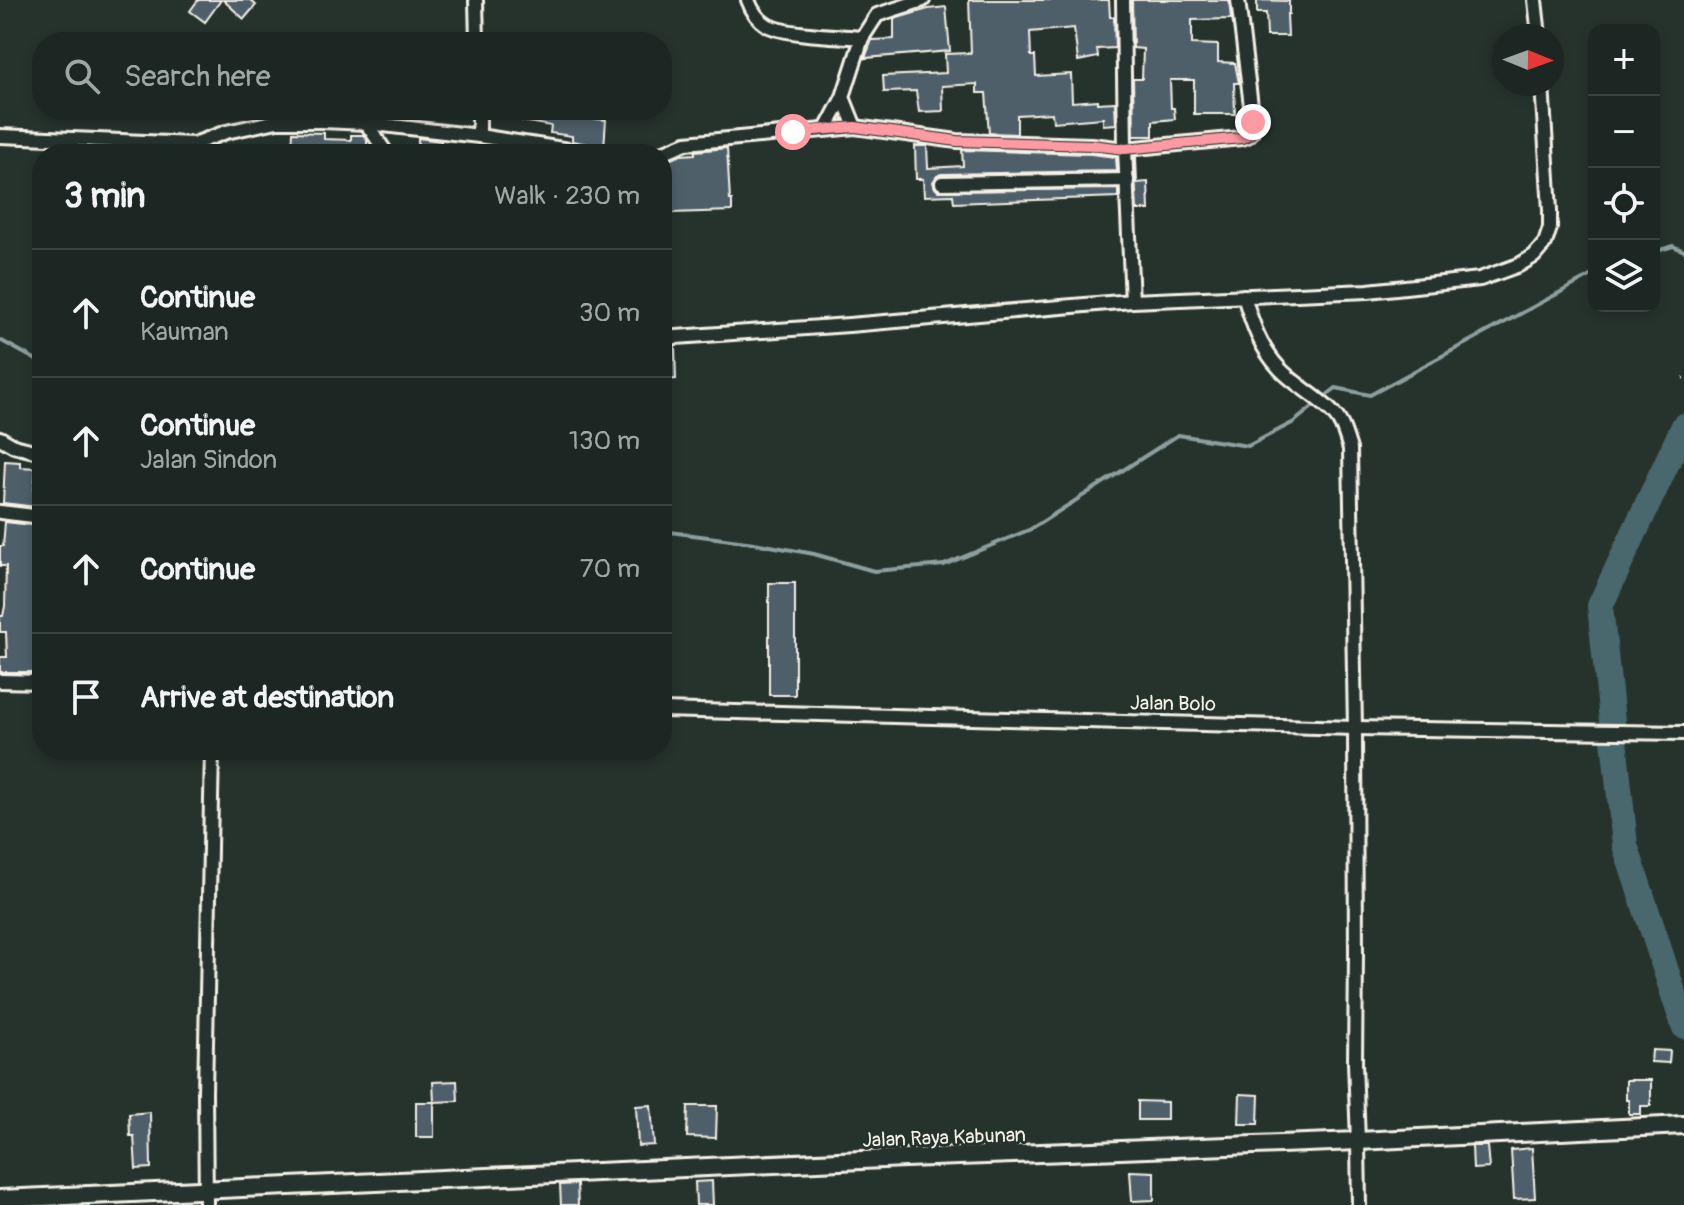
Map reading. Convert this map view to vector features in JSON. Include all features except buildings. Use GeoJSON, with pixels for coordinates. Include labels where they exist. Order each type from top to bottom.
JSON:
{"type":"FeatureCollection","features":[{"type":"Feature","properties":{"kind":"street"},"geometry":{"type":"LineString","coordinates":[[476,0],[477,32]]}},
{"type":"Feature","properties":{"kind":"street"},"geometry":{"type":"LineString","coordinates":[[748,0],[754,14],[765,24],[779,30],[862,38]]}},
{"type":"Feature","properties":{"kind":"street"},"geometry":{"type":"LineString","coordinates":[[826,129],[843,97],[862,38],[885,0]]}},
{"type":"Feature","properties":{"kind":"street"},"geometry":{"type":"LineString","coordinates":[[877,15],[923,0]]}},
{"type":"Feature","properties":{"kind":"street"},"geometry":{"type":"LineString","coordinates":[[1123,0],[1125,149],[1132,301]]}},
{"type":"Feature","properties":{"kind":"street"},"geometry":{"type":"LineString","coordinates":[[672,149],[686,143],[855,127],[957,141],[1092,145],[1125,149],[1242,138],[1252,133],[1253,122],[1238,0]]}},
{"type":"Feature","properties":{"kind":"street"},"geometry":{"type":"LineString","coordinates":[[1535,0],[1538,24]]}},
{"type":"Feature","properties":{"kind":"street"},"geometry":{"type":"LineString","coordinates":[[672,337],[1132,301],[1368,291],[1480,279],[1519,265],[1534,256],[1545,243],[1550,228],[1550,210],[1543,96]]}},
{"type":"Feature","properties":{"kind":"street"},"geometry":{"type":"LineString","coordinates":[[843,97],[855,127]]}},
{"type":"Feature","properties":{"kind":"street"},"geometry":{"type":"LineString","coordinates":[[479,120],[479,136]]}},
{"type":"Feature","properties":{"kind":"street"},"geometry":{"type":"LineString","coordinates":[[0,136],[194,144],[226,132],[277,121],[322,121],[366,123],[531,144]]}},
{"type":"Feature","properties":{"kind":"street"},"geometry":{"type":"LineString","coordinates":[[366,123],[380,144]]}},
{"type":"Feature","properties":{"kind":"street"},"geometry":{"type":"LineString","coordinates":[[942,183],[1127,180]]}},
{"type":"Feature","properties":{"kind":"street"},"geometry":{"type":"LineString","coordinates":[[1244,296],[1261,344],[1283,372],[1335,415],[1344,430],[1351,457],[1355,1063],[1359,1205]]}},
{"type":"Feature","properties":{"kind":"street"},"geometry":{"type":"LineString","coordinates":[[0,438],[32,450]]}},
{"type":"Feature","properties":{"kind":"street"},"geometry":{"type":"LineString","coordinates":[[0,512],[32,516]]}},
{"type":"Feature","properties":{"kind":"street"},"geometry":{"type":"LineString","coordinates":[[0,681],[32,682]]}},
{"type":"Feature","properties":{"kind":"street","name":"Jalan Bolo"},"geometry":{"type":"LineString","coordinates":[[672,710],[1684,733]]}},
{"type":"Feature","properties":{"kind":"street"},"geometry":{"type":"LineString","coordinates":[[206,1198],[205,1092],[212,760]]}},
{"type":"Feature","properties":{"kind":"street","name":"Jalan Raya Kabunan"},"geometry":{"type":"LineString","coordinates":[[0,1199],[206,1198],[847,1161],[1684,1125]]}},
{"type":"Feature","properties":{"kind":"waterway"},"geometry":{"type":"LineString","coordinates":[[1660,250],[1673,246],[1684,251]]}},
{"type":"Feature","properties":{"kind":"waterway"},"geometry":{"type":"LineString","coordinates":[[1323,398],[1336,388],[1370,395],[1588,277]]}},
{"type":"Feature","properties":{"kind":"waterway"},"geometry":{"type":"LineString","coordinates":[[0,340],[32,358]]}},
{"type":"Feature","properties":{"kind":"waterway"},"geometry":{"type":"LineString","coordinates":[[672,532],[814,554],[874,571],[944,565],[1031,529],[1178,435],[1248,446],[1294,422],[1316,404]]}},
{"type":"Feature","properties":{"kind":"waterway"},"geometry":{"type":"LineString","coordinates":[[1684,426],[1600,606],[1625,845],[1684,1026]]}},
{"type":"Feature","properties":{"kind":"route"},"geometry":{"type":"LineString","coordinates":[[793,132],[855,127],[957,141],[1108,145],[1125,149],[1248,137],[1252,133],[1253,122]]}}]}
